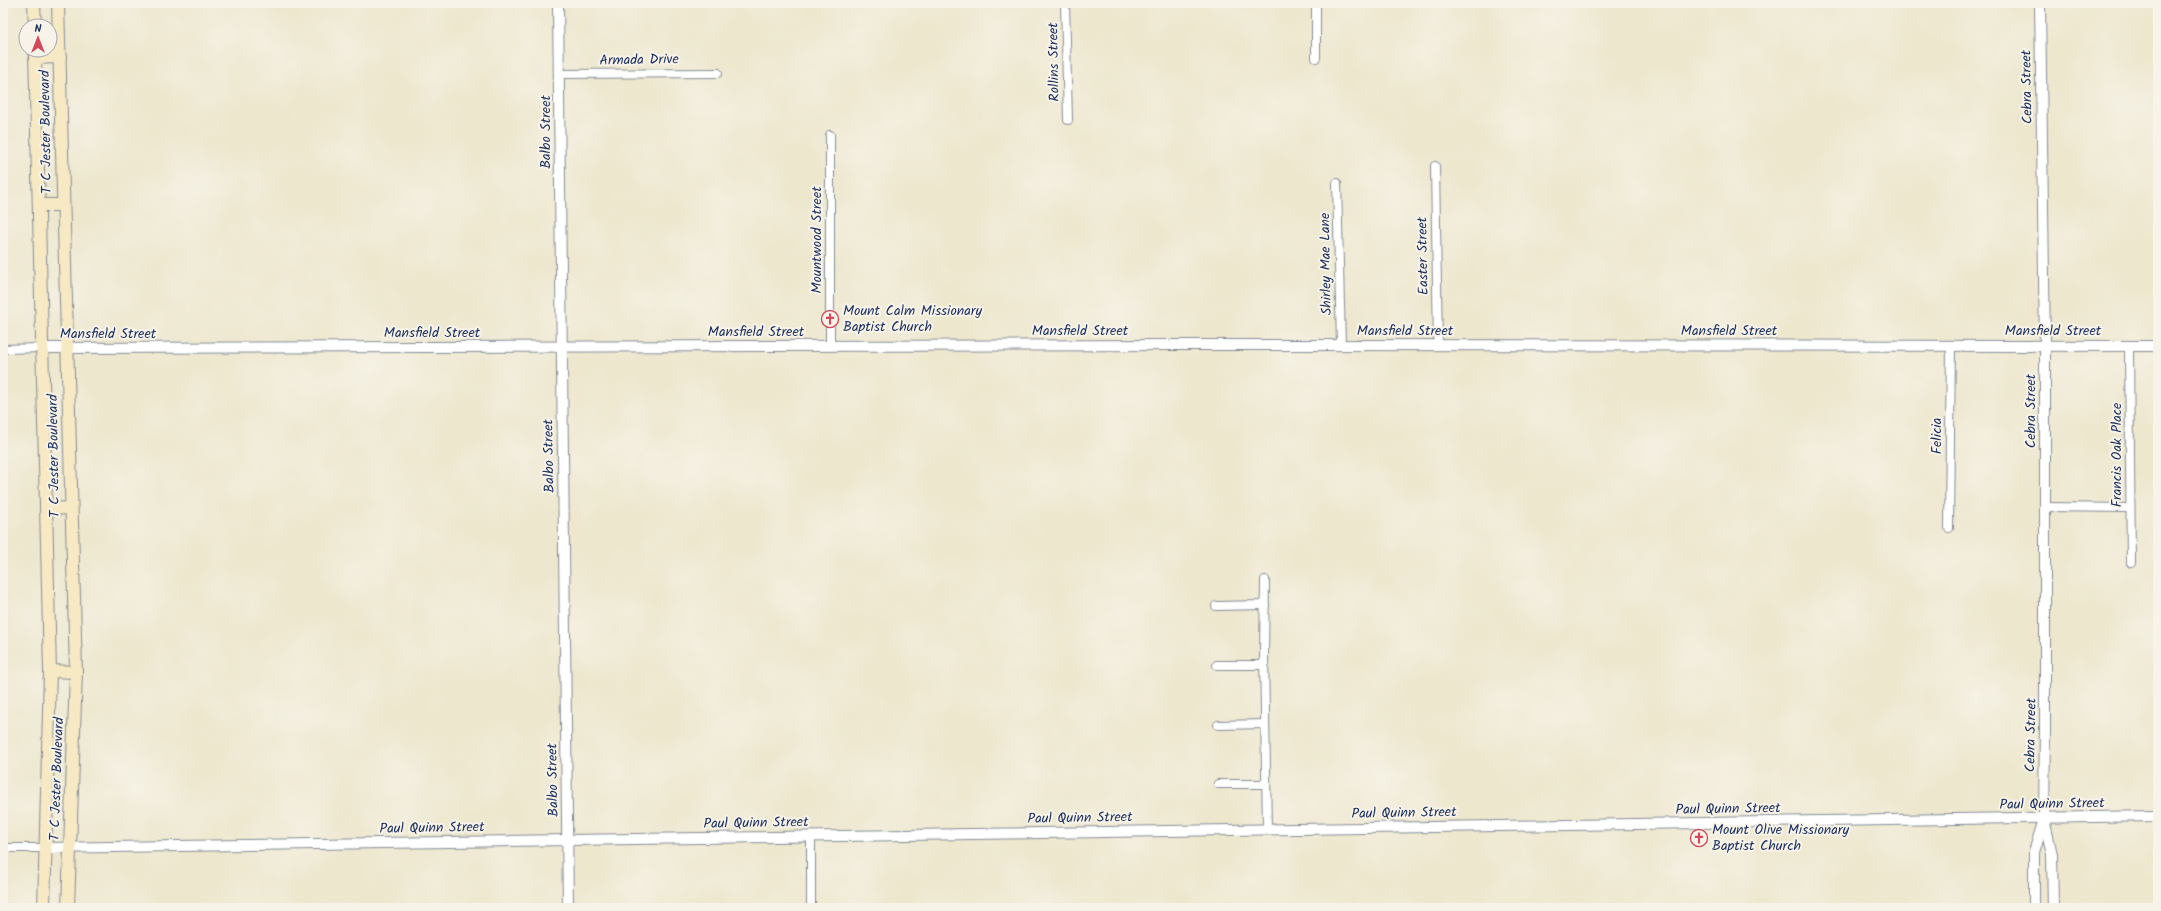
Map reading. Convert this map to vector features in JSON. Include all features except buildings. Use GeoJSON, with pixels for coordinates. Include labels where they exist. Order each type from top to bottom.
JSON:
{"type":"FeatureCollection","features":[{"type":"Feature","properties":{"kind":"main road"},"geometry":{"type":"LineString","coordinates":[[34,3],[35,18]]}},
{"type":"Feature","properties":{"kind":"main road","name":"T C Jester Boulevard"},"geometry":{"type":"LineString","coordinates":[[58,3],[76,672],[68,908]]}},
{"type":"Feature","properties":{"kind":"main road","name":"T C Jester Boulevard"},"geometry":{"type":"LineString","coordinates":[[35,58],[50,671],[44,908]]}},
{"type":"Feature","properties":{"kind":"main road"},"geometry":{"type":"LineString","coordinates":[[39,205],[63,205]]}},
{"type":"Feature","properties":{"kind":"main road"},"geometry":{"type":"LineString","coordinates":[[47,509],[71,508]]}},
{"type":"Feature","properties":{"kind":"main road"},"geometry":{"type":"LineString","coordinates":[[50,671],[76,672]]}},
{"type":"Feature","properties":{"kind":"street","name":"Balbo Street"},"geometry":{"type":"LineString","coordinates":[[558,3],[568,908]]}},
{"type":"Feature","properties":{"kind":"street","name":"Rollins Street"},"geometry":{"type":"LineString","coordinates":[[1065,3],[1068,120]]}},
{"type":"Feature","properties":{"kind":"street"},"geometry":{"type":"LineString","coordinates":[[1316,3],[1316,58]]}},
{"type":"Feature","properties":{"kind":"street","name":"Cebra Street"},"geometry":{"type":"LineString","coordinates":[[2040,3],[2045,345],[2044,819]]}},
{"type":"Feature","properties":{"kind":"street","name":"Armada Drive"},"geometry":{"type":"LineString","coordinates":[[559,74],[718,73]]}},
{"type":"Feature","properties":{"kind":"street","name":"Mountwood Street"},"geometry":{"type":"LineString","coordinates":[[830,135],[830,346]]}},
{"type":"Feature","properties":{"kind":"street","name":"Easter Street"},"geometry":{"type":"LineString","coordinates":[[1435,166],[1438,345]]}},
{"type":"Feature","properties":{"kind":"street","name":"Shirley Mae Lane"},"geometry":{"type":"LineString","coordinates":[[1337,183],[1341,345]]}},
{"type":"Feature","properties":{"kind":"street","name":"Felicia"},"geometry":{"type":"LineString","coordinates":[[1949,528],[1951,345]]}},
{"type":"Feature","properties":{"kind":"street","name":"Mansfield Street"},"geometry":{"type":"LineString","coordinates":[[3,349],[561,346],[2158,346]]}},
{"type":"Feature","properties":{"kind":"street","name":"Francis Oak Place"},"geometry":{"type":"LineString","coordinates":[[2129,346],[2131,563]]}},
{"type":"Feature","properties":{"kind":"street"},"geometry":{"type":"LineString","coordinates":[[2045,507],[2130,508]]}},
{"type":"Feature","properties":{"kind":"street"},"geometry":{"type":"LineString","coordinates":[[1265,580],[1264,665],[1267,829]]}},
{"type":"Feature","properties":{"kind":"street"},"geometry":{"type":"LineString","coordinates":[[1216,606],[1265,605]]}},
{"type":"Feature","properties":{"kind":"street"},"geometry":{"type":"LineString","coordinates":[[1217,665],[1264,665]]}},
{"type":"Feature","properties":{"kind":"street"},"geometry":{"type":"LineString","coordinates":[[1218,725],[1265,724]]}},
{"type":"Feature","properties":{"kind":"street"},"geometry":{"type":"LineString","coordinates":[[1218,784],[1266,784]]}},
{"type":"Feature","properties":{"kind":"street","name":"Paul Quinn Street"},"geometry":{"type":"LineString","coordinates":[[3,848],[2044,819],[2158,816]]}},
{"type":"Feature","properties":{"kind":"street"},"geometry":{"type":"LineString","coordinates":[[2034,908],[2034,852],[2044,819]]}},
{"type":"Feature","properties":{"kind":"street"},"geometry":{"type":"LineString","coordinates":[[2044,819],[2052,854],[2053,908]]}},
{"type":"Feature","properties":{"kind":"street"},"geometry":{"type":"LineString","coordinates":[[811,836],[811,908]]}},
{"type":"Feature","properties":{"kind":"place","name":"Mount Calm Missionary Baptist Church"},"geometry":{"type":"Point","coordinates":[830,319]}},
{"type":"Feature","properties":{"kind":"place","name":"Mount Olive Missionary Baptist Church"},"geometry":{"type":"Point","coordinates":[1699,838]}}]}
